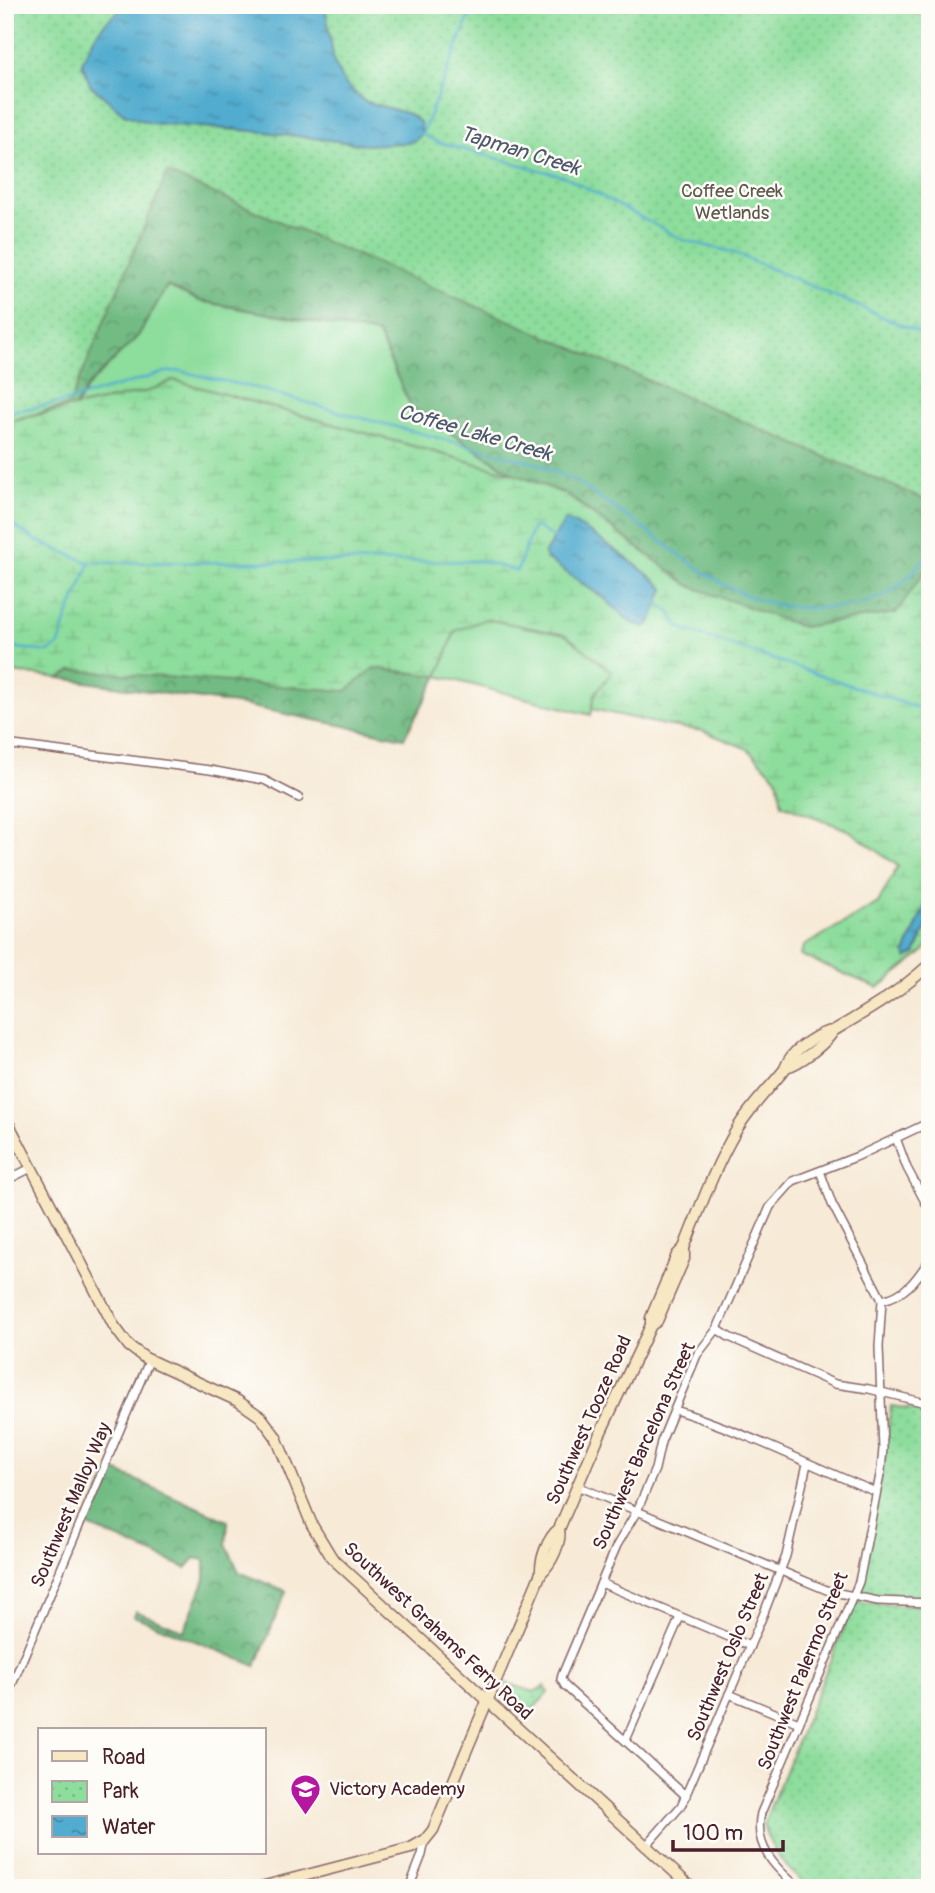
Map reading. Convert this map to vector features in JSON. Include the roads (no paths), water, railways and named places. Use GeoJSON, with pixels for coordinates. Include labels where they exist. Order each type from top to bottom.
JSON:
{"type":"FeatureCollection","features":[{"type":"Feature","properties":{"kind":"main road","name":"Southwest Tooze Road"},"geometry":{"type":"LineString","coordinates":[[425,1840],[439,1818],[541,1573],[541,1563],[553,1533],[559,1529],[651,1325],[651,1318],[677,1255],[684,1248],[722,1157],[738,1128],[765,1090],[786,1067],[789,1059],[803,1047],[824,1031],[833,1031],[880,1004],[930,964]]}},
{"type":"Feature","properties":{"kind":"main road","name":"Southwest Grahams Ferry Road"},"geometry":{"type":"LineString","coordinates":[[5,1116],[120,1335],[132,1349],[149,1361],[238,1401],[261,1417],[276,1437],[312,1525],[332,1558],[692,1888]]}},
{"type":"Feature","properties":{"kind":"main road"},"geometry":{"type":"LineString","coordinates":[[257,1888],[411,1848],[425,1840]]}},
{"type":"Feature","properties":{"kind":"street"},"geometry":{"type":"LineString","coordinates":[[5,744],[210,770],[264,780],[299,798]]}},
{"type":"Feature","properties":{"kind":"street","name":"Southwest Barcelona Street"},"geometry":{"type":"LineString","coordinates":[[626,1740],[562,1682],[564,1670],[617,1545],[637,1511],[655,1469],[661,1442],[697,1355],[717,1329],[770,1207],[793,1181],[858,1157],[930,1122]]}},
{"type":"Feature","properties":{"kind":"street"},"geometry":{"type":"LineString","coordinates":[[896,1138],[907,1168],[930,1211]]}},
{"type":"Feature","properties":{"kind":"street"},"geometry":{"type":"LineString","coordinates":[[5,1181],[31,1168]]}},
{"type":"Feature","properties":{"kind":"street"},"geometry":{"type":"LineString","coordinates":[[820,1171],[832,1204],[883,1300],[901,1294],[930,1259]]}},
{"type":"Feature","properties":{"kind":"street","name":"Southwest Palermo Street"},"geometry":{"type":"LineString","coordinates":[[799,1888],[772,1862],[763,1844],[758,1824],[861,1572],[883,1448],[879,1347],[883,1300]]}},
{"type":"Feature","properties":{"kind":"street"},"geometry":{"type":"LineString","coordinates":[[717,1329],[729,1337],[835,1384],[930,1404]]}},
{"type":"Feature","properties":{"kind":"street","name":"Southwest Malloy Way"},"geometry":{"type":"LineString","coordinates":[[5,1701],[149,1361]]}},
{"type":"Feature","properties":{"kind":"street"},"geometry":{"type":"LineString","coordinates":[[675,1410],[707,1419],[876,1492]]}},
{"type":"Feature","properties":{"kind":"street","name":"Southwest Oslo Street"},"geometry":{"type":"LineString","coordinates":[[645,1847],[677,1814],[750,1646],[781,1572],[807,1464]]}},
{"type":"Feature","properties":{"kind":"street"},"geometry":{"type":"LineString","coordinates":[[577,1486],[817,1587],[878,1601],[930,1604]]}},
{"type":"Feature","properties":{"kind":"street"},"geometry":{"type":"LineString","coordinates":[[601,1583],[750,1646]]}},
{"type":"Feature","properties":{"kind":"street"},"geometry":{"type":"LineString","coordinates":[[680,1617],[626,1740],[686,1796]]}},
{"type":"Feature","properties":{"kind":"street"},"geometry":{"type":"LineString","coordinates":[[729,1694],[799,1723]]}},
{"type":"Feature","properties":{"kind":"street"},"geometry":{"type":"LineString","coordinates":[[409,1888],[422,1856],[425,1840]]}},
{"type":"Feature","properties":{"kind":"water"},"geometry":{"type":"Polygon","coordinates":[[[129,5],[325,5],[334,62],[344,83],[364,101],[409,114],[420,122],[422,134],[414,141],[368,145],[265,132],[150,123],[124,114],[90,85],[82,63],[100,29],[129,5]]]}},
{"type":"Feature","properties":{"kind":"water"},"geometry":{"type":"Polygon","coordinates":[[[565,520],[616,550],[664,589],[646,627],[632,623],[606,600],[546,558],[544,554],[565,520]]]}},
{"type":"Feature","properties":{"kind":"water"},"geometry":{"type":"Polygon","coordinates":[[[930,894],[930,919],[915,954],[907,958],[905,953],[930,894]]]}},
{"type":"Feature","properties":{"kind":"waterway","name":"Tapman Creek"},"geometry":{"type":"LineString","coordinates":[[476,5],[422,134],[437,142],[566,177],[683,240],[732,252],[930,337]]}},
{"type":"Feature","properties":{"kind":"waterway","name":"Coffee Lake Creek"},"geometry":{"type":"LineString","coordinates":[[5,413],[68,401],[166,372],[179,371],[256,388],[536,463],[575,481],[718,581],[760,600],[784,606],[838,607],[867,602],[902,583],[930,551]]}},
{"type":"Feature","properties":{"kind":"waterway"},"geometry":{"type":"LineString","coordinates":[[5,520],[37,541],[90,563],[481,561],[517,571],[533,527],[557,540]]}},
{"type":"Feature","properties":{"kind":"waterway"},"geometry":{"type":"LineString","coordinates":[[5,646],[48,652],[59,645],[90,563]]}},
{"type":"Feature","properties":{"kind":"waterway"},"geometry":{"type":"LineString","coordinates":[[655,601],[669,611],[677,625],[683,629],[930,712]]}},
{"type":"Feature","properties":{"kind":"place","name":"Victory Academy"},"geometry":{"type":"Point","coordinates":[306,1816]}},
{"type":"Feature","properties":{"kind":"park label","name":"Coffee Creek Wetlands"},"geometry":{"type":"Point","coordinates":[732,202]}}]}
